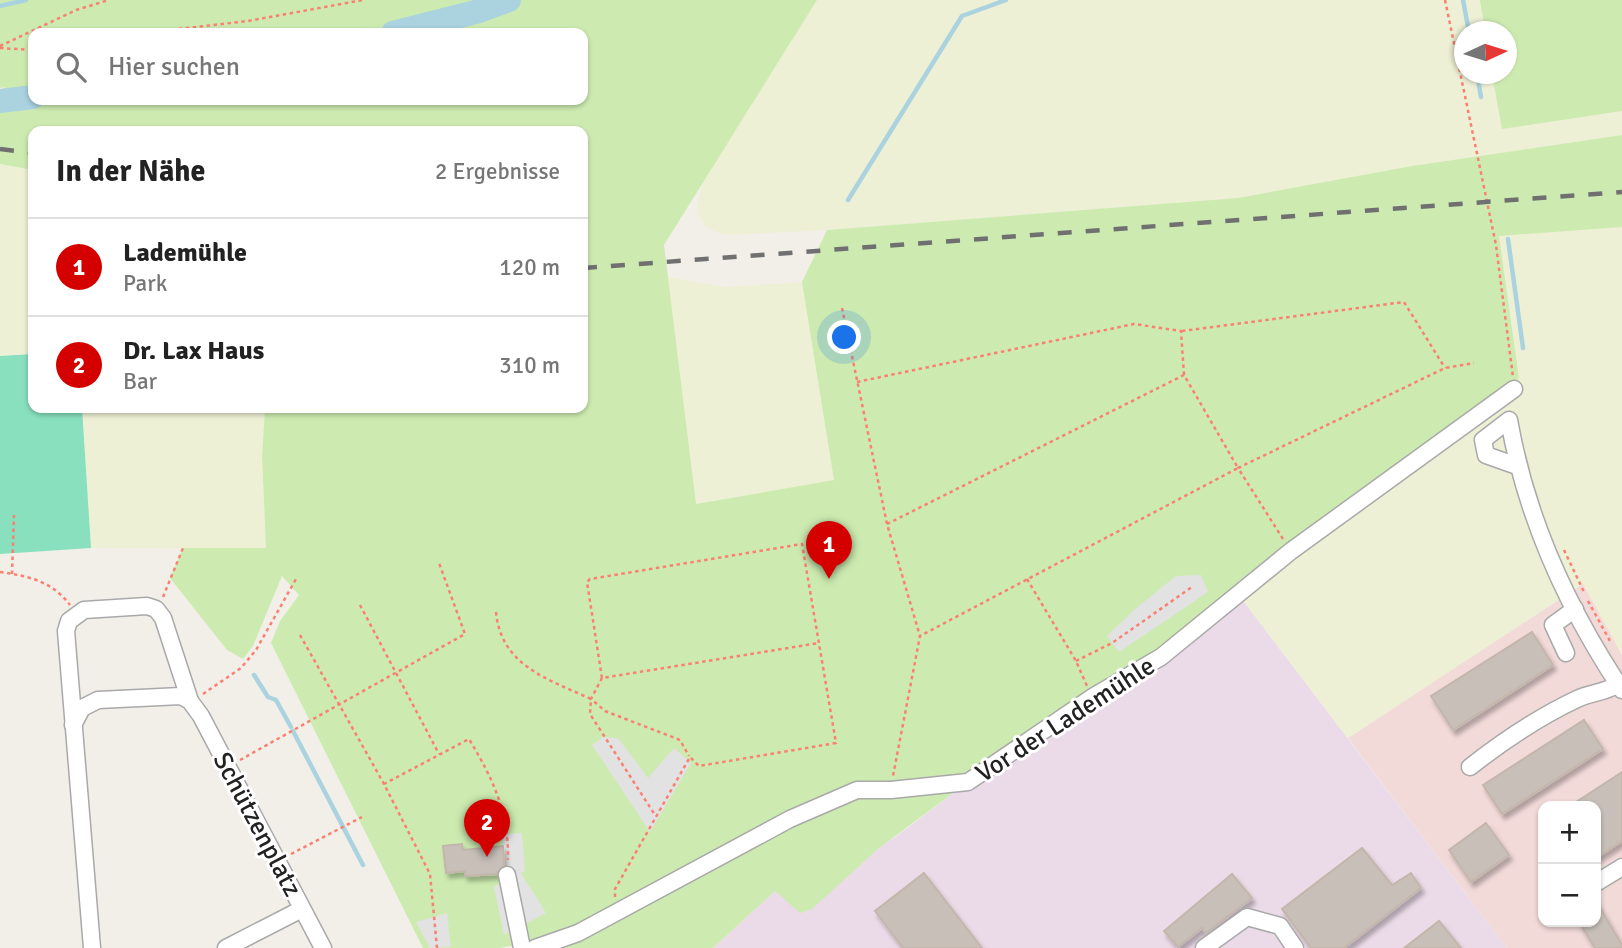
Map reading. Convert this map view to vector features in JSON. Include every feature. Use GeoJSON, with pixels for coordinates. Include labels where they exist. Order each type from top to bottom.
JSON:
{"type":"FeatureCollection","features":[{"type":"Feature","properties":{"kind":"street"},"geometry":{"type":"LineString","coordinates":[[1470,766],[1502,742],[1580,697],[1620,687],[1574,610],[1544,544],[1517,466],[1508,420],[1509,394]]}},
{"type":"Feature","properties":{"kind":"street","name":"Vor der Lademühle"},"geometry":{"type":"LineString","coordinates":[[535,948],[578,933],[790,818],[857,790],[891,790],[968,782],[1091,698],[1161,657],[1291,551],[1509,394]]}},
{"type":"Feature","properties":{"kind":"street"},"geometry":{"type":"LineString","coordinates":[[1508,420],[1483,440],[1486,455],[1517,466]]}},
{"type":"Feature","properties":{"kind":"street","name":"Schützenplatz"},"geometry":{"type":"LineString","coordinates":[[76,614],[147,606],[156,609],[163,618],[192,703],[323,948]]}},
{"type":"Feature","properties":{"kind":"street"},"geometry":{"type":"LineString","coordinates":[[1566,653],[1553,625],[1574,610]]}},
{"type":"Feature","properties":{"kind":"street"},"geometry":{"type":"LineString","coordinates":[[76,614],[66,632],[92,948]]}},
{"type":"Feature","properties":{"kind":"street"},"geometry":{"type":"LineString","coordinates":[[73,728],[77,713],[93,701],[176,696],[192,703]]}},
{"type":"Feature","properties":{"kind":"street"},"geometry":{"type":"LineString","coordinates":[[1601,880],[1622,867]]}},
{"type":"Feature","properties":{"kind":"street"},"geometry":{"type":"LineString","coordinates":[[507,875],[522,948]]}},
{"type":"Feature","properties":{"kind":"street"},"geometry":{"type":"LineString","coordinates":[[226,948],[303,909]]}},
{"type":"Feature","properties":{"kind":"street"},"geometry":{"type":"LineString","coordinates":[[1204,948],[1247,917],[1280,926],[1296,948]]}},
{"type":"Feature","properties":{"kind":"path"},"geometry":{"type":"LineString","coordinates":[[39,28],[76,10],[109,0]]}},
{"type":"Feature","properties":{"kind":"path"},"geometry":{"type":"LineString","coordinates":[[187,28],[248,21],[363,0]]}},
{"type":"Feature","properties":{"kind":"path"},"geometry":{"type":"LineString","coordinates":[[1445,0],[1496,245],[1509,394]]}},
{"type":"Feature","properties":{"kind":"path"},"geometry":{"type":"LineString","coordinates":[[0,47],[28,33]]}},
{"type":"Feature","properties":{"kind":"path"},"geometry":{"type":"LineString","coordinates":[[0,47],[28,50]]}},
{"type":"Feature","properties":{"kind":"path"},"geometry":{"type":"LineString","coordinates":[[857,382],[1134,324],[1181,331],[1404,302],[1445,368]]}},
{"type":"Feature","properties":{"kind":"path"},"geometry":{"type":"LineString","coordinates":[[842,308],[887,524],[920,636],[891,790]]}},
{"type":"Feature","properties":{"kind":"path"},"geometry":{"type":"LineString","coordinates":[[1181,331],[1184,375],[1238,468],[1291,551]]}},
{"type":"Feature","properties":{"kind":"path"},"geometry":{"type":"LineString","coordinates":[[920,636],[1238,468],[1445,368],[1474,363]]}},
{"type":"Feature","properties":{"kind":"path"},"geometry":{"type":"LineString","coordinates":[[887,524],[1184,375]]}},
{"type":"Feature","properties":{"kind":"path"},"geometry":{"type":"LineString","coordinates":[[12,574],[14,515]]}},
{"type":"Feature","properties":{"kind":"path"},"geometry":{"type":"LineString","coordinates":[[496,612],[498,630],[511,655],[531,671],[591,699],[605,711],[680,740],[699,766],[836,743],[802,544],[629,572],[590,579],[587,582],[602,678],[591,699],[590,714],[655,816]]}},
{"type":"Feature","properties":{"kind":"path"},"geometry":{"type":"LineString","coordinates":[[1563,547],[1616,651]]}},
{"type":"Feature","properties":{"kind":"path"},"geometry":{"type":"LineString","coordinates":[[170,578],[183,548]]}},
{"type":"Feature","properties":{"kind":"path"},"geometry":{"type":"LineString","coordinates":[[229,769],[247,755],[466,634],[439,563]]}},
{"type":"Feature","properties":{"kind":"path"},"geometry":{"type":"LineString","coordinates":[[0,572],[55,588],[76,614]]}},
{"type":"Feature","properties":{"kind":"path"},"geometry":{"type":"LineString","coordinates":[[192,703],[241,668],[256,650],[296,579]]}},
{"type":"Feature","properties":{"kind":"path"},"geometry":{"type":"LineString","coordinates":[[1027,579],[1076,661],[1091,698]]}},
{"type":"Feature","properties":{"kind":"path"},"geometry":{"type":"LineString","coordinates":[[1076,661],[1112,643],[1192,587]]}},
{"type":"Feature","properties":{"kind":"path"},"geometry":{"type":"LineString","coordinates":[[360,605],[439,754]]}},
{"type":"Feature","properties":{"kind":"path"},"geometry":{"type":"LineString","coordinates":[[300,635],[384,784],[430,874],[437,948]]}},
{"type":"Feature","properties":{"kind":"path"},"geometry":{"type":"LineString","coordinates":[[602,678],[819,643]]}},
{"type":"Feature","properties":{"kind":"path"},"geometry":{"type":"LineString","coordinates":[[384,784],[469,738],[491,776],[509,829],[507,875]]}},
{"type":"Feature","properties":{"kind":"path"},"geometry":{"type":"LineString","coordinates":[[613,914],[615,889],[690,757]]}},
{"type":"Feature","properties":{"kind":"path"},"geometry":{"type":"LineString","coordinates":[[277,860],[362,817]]}},
{"type":"Feature","properties":{"kind":"shaded area"},"geometry":{"type":"Polygon","coordinates":[[[1201,575],[1208,592],[1119,652],[1107,636],[1135,609],[1176,576],[1201,575]]]}},
{"type":"Feature","properties":{"kind":"shaded area"},"geometry":{"type":"Polygon","coordinates":[[[1584,583],[1622,655],[1622,948],[1507,948],[1348,738],[1584,583]]]}},
{"type":"Feature","properties":{"kind":"shaded area"},"geometry":{"type":"Polygon","coordinates":[[[1241,598],[1507,948],[713,948],[775,891],[894,838],[972,779],[1241,598]]]}},
{"type":"Feature","properties":{"kind":"shaded area"},"geometry":{"type":"Polygon","coordinates":[[[603,737],[618,738],[648,778],[674,748],[691,763],[650,832],[592,745],[603,737]]]}},
{"type":"Feature","properties":{"kind":"shaded area"},"geometry":{"type":"Polygon","coordinates":[[[522,833],[525,871],[521,873],[546,913],[504,935],[494,887],[507,880],[502,834],[522,833]]]}},
{"type":"Feature","properties":{"kind":"shaded area"},"geometry":{"type":"Polygon","coordinates":[[[447,913],[451,947],[430,948],[416,922],[447,913]]]}},
{"type":"Feature","properties":{"kind":"green space"},"geometry":{"type":"Polygon","coordinates":[[[0,0],[817,0],[664,245],[696,504],[834,480],[802,282],[827,230],[1238,198],[1412,166],[1622,135],[1622,227],[1499,236],[1519,378],[1164,660],[972,779],[879,848],[812,909],[800,913],[775,891],[713,948],[557,948],[556,937],[500,948],[423,948],[271,643],[280,621],[299,595],[282,576],[253,646],[243,659],[227,650],[170,578],[183,548],[266,548],[262,457],[265,413],[588,413],[588,126],[28,126],[28,169],[0,164],[0,91],[5,87],[0,88],[0,0]]]}},
{"type":"Feature","properties":{"kind":"green space"},"geometry":{"type":"Polygon","coordinates":[[[817,0],[1622,0],[1622,135],[1412,166],[1238,198],[827,230],[728,235],[705,226],[699,216],[697,204],[704,179],[817,0]]]}},
{"type":"Feature","properties":{"kind":"green space"},"geometry":{"type":"Polygon","coordinates":[[[1480,0],[1622,0],[1622,111],[1502,129],[1494,84],[1517,84],[1517,21],[1483,21],[1480,0]]]}},
{"type":"Feature","properties":{"kind":"green space"},"geometry":{"type":"Polygon","coordinates":[[[0,164],[28,169],[28,354],[0,356],[0,164]]]}},
{"type":"Feature","properties":{"kind":"green space"},"geometry":{"type":"Polygon","coordinates":[[[1622,227],[1622,655],[1583,584],[1348,738],[1241,598],[1519,378],[1499,236],[1622,227]]]}},
{"type":"Feature","properties":{"kind":"green space"},"geometry":{"type":"Polygon","coordinates":[[[667,277],[724,287],[802,282],[834,480],[695,504],[667,277]]]}},
{"type":"Feature","properties":{"kind":"green space"},"geometry":{"type":"Polygon","coordinates":[[[28,354],[28,413],[82,413],[91,548],[0,554],[0,356],[28,354]]]}},
{"type":"Feature","properties":{"kind":"green space"},"geometry":{"type":"Polygon","coordinates":[[[82,413],[265,413],[262,457],[266,549],[91,548],[82,413]]]}},
{"type":"Feature","properties":{"kind":"building"},"geometry":{"type":"Polygon","coordinates":[[[1532,632],[1553,665],[1453,730],[1431,696],[1532,632]]]}},
{"type":"Feature","properties":{"kind":"building"},"geometry":{"type":"Polygon","coordinates":[[[1584,720],[1603,749],[1502,814],[1483,785],[1584,720]]]}},
{"type":"Feature","properties":{"kind":"building"},"geometry":{"type":"Polygon","coordinates":[[[1622,772],[1622,841],[1601,855],[1601,801],[1578,801],[1622,772]]]}},
{"type":"Feature","properties":{"kind":"building"},"geometry":{"type":"Polygon","coordinates":[[[1486,823],[1509,855],[1471,882],[1449,850],[1486,823]]]}},
{"type":"Feature","properties":{"kind":"building"},"geometry":{"type":"Polygon","coordinates":[[[462,844],[463,850],[503,846],[504,865],[497,874],[465,876],[465,871],[446,873],[443,846],[462,844]]]}},
{"type":"Feature","properties":{"kind":"building"},"geometry":{"type":"Polygon","coordinates":[[[1362,848],[1392,885],[1411,873],[1421,888],[1344,948],[1311,948],[1282,909],[1362,848]]]}},
{"type":"Feature","properties":{"kind":"building"},"geometry":{"type":"Polygon","coordinates":[[[924,873],[982,948],[903,948],[875,911],[924,873]]]}},
{"type":"Feature","properties":{"kind":"building"},"geometry":{"type":"Polygon","coordinates":[[[1232,874],[1252,898],[1206,933],[1202,928],[1178,947],[1164,931],[1232,874]]]}},
{"type":"Feature","properties":{"kind":"building"},"geometry":{"type":"Polygon","coordinates":[[[1601,909],[1622,948],[1595,948],[1582,927],[1601,927],[1601,909]]]}},
{"type":"Feature","properties":{"kind":"building"},"geometry":{"type":"Polygon","coordinates":[[[1439,921],[1461,948],[1404,948],[1439,921]]]}},
{"type":"Feature","properties":{"kind":"waterway"},"geometry":{"type":"LineString","coordinates":[[0,6],[26,0]]}},
{"type":"Feature","properties":{"kind":"waterway"},"geometry":{"type":"LineString","coordinates":[[413,28],[479,11],[509,0]]}},
{"type":"Feature","properties":{"kind":"waterway"},"geometry":{"type":"LineString","coordinates":[[848,200],[962,16],[1006,0]]}},
{"type":"Feature","properties":{"kind":"waterway"},"geometry":{"type":"LineString","coordinates":[[1463,0],[1467,21]]}},
{"type":"Feature","properties":{"kind":"waterway"},"geometry":{"type":"LineString","coordinates":[[1479,84],[1481,97]]}},
{"type":"Feature","properties":{"kind":"waterway"},"geometry":{"type":"LineString","coordinates":[[0,101],[28,98]]}},
{"type":"Feature","properties":{"kind":"waterway"},"geometry":{"type":"LineString","coordinates":[[1508,239],[1523,348]]}},
{"type":"Feature","properties":{"kind":"waterway"},"geometry":{"type":"LineString","coordinates":[[254,675],[268,697],[276,700],[291,727]]}},
{"type":"Feature","properties":{"kind":"waterway"},"geometry":{"type":"LineString","coordinates":[[293,731],[363,865]]}},
{"type":"Feature","properties":{"kind":"railway"},"geometry":{"type":"LineString","coordinates":[[0,149],[28,152]]}},
{"type":"Feature","properties":{"kind":"railway"},"geometry":{"type":"LineString","coordinates":[[588,268],[1622,192]]}},
{"type":"Feature","properties":{"kind":"place","name":"Lademühle"},"geometry":{"type":"Point","coordinates":[829,579]}},
{"type":"Feature","properties":{"kind":"place","name":"Dr. Lax Haus"},"geometry":{"type":"Point","coordinates":[487,857]}}]}
